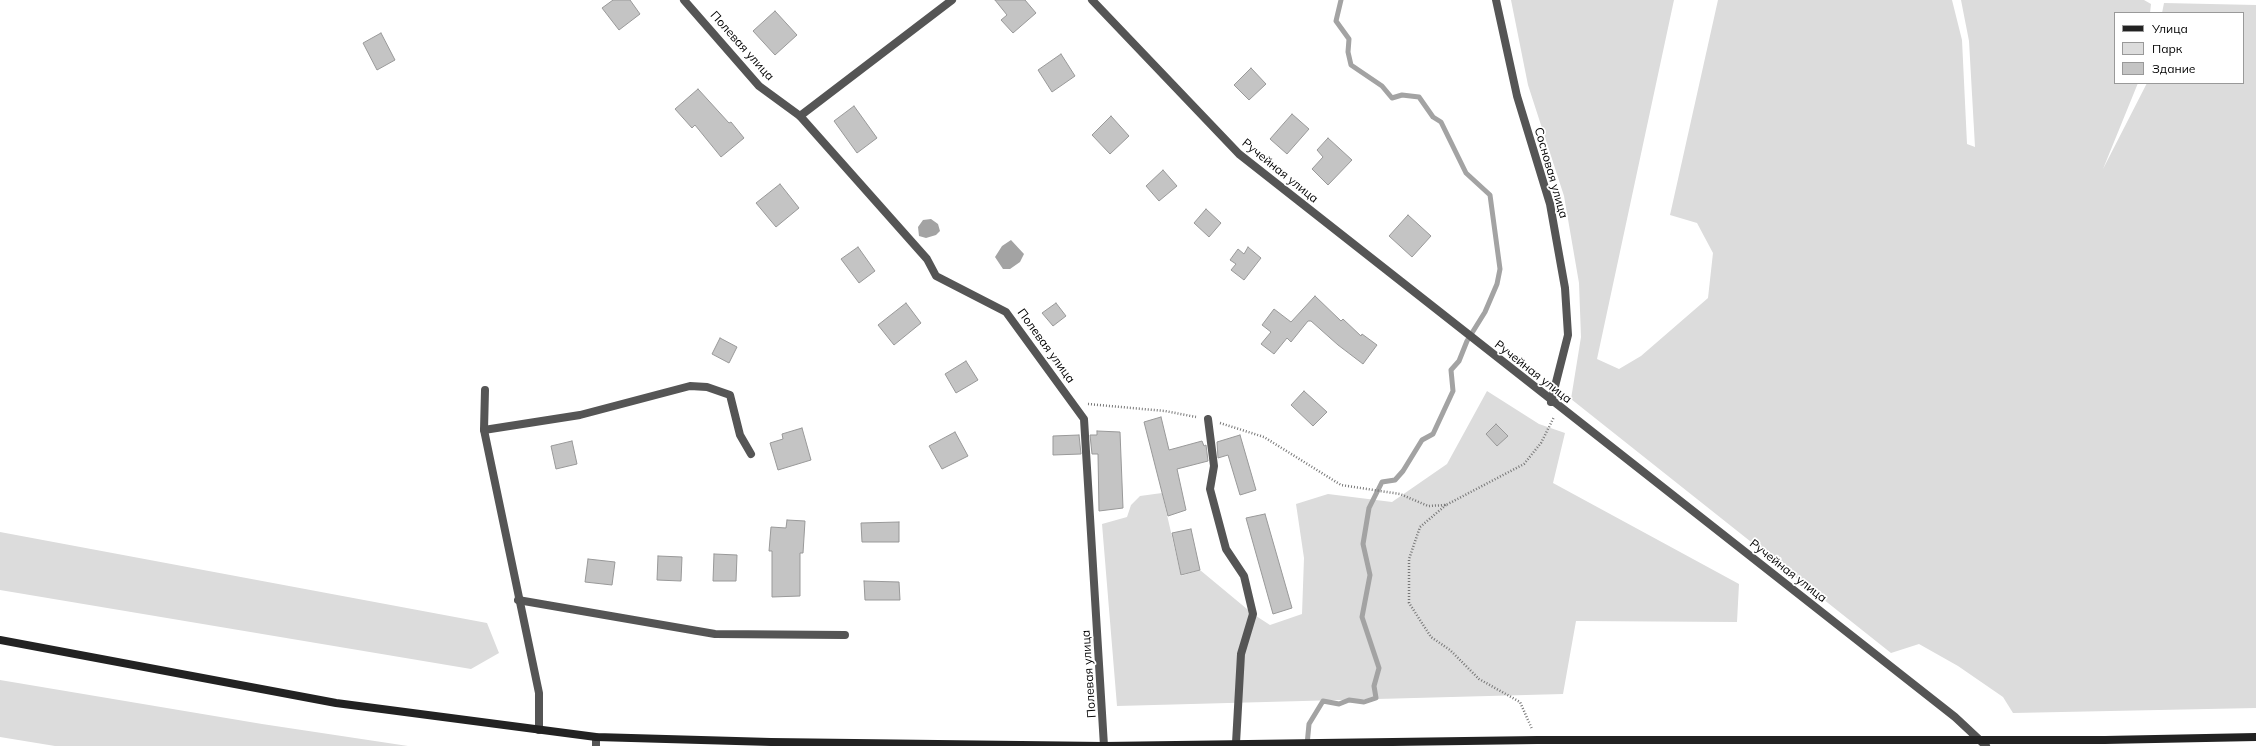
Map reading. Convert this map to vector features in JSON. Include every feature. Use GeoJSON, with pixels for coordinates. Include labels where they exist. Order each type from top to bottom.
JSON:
{"type":"FeatureCollection","features":[{"type":"Feature","properties":{"kind":"main road"},"geometry":{"type":"LineString","coordinates":[[0,640],[336,703],[596,737],[771,742],[1104,746],[1537,740],[1905,743],[1980,740],[2105,740],[2256,737]]}},
{"type":"Feature","properties":{"kind":"street","name":"Полевая улица"},"geometry":{"type":"LineString","coordinates":[[684,0],[759,86],[800,116],[927,259],[936,276],[1006,312],[1084,420],[1104,746]]}},
{"type":"Feature","properties":{"kind":"street"},"geometry":{"type":"LineString","coordinates":[[800,116],[952,0]]}},
{"type":"Feature","properties":{"kind":"street","name":"Ручейная улица"},"geometry":{"type":"LineString","coordinates":[[1092,0],[1239,154],[1551,402],[1949,712],[1986,746]]}},
{"type":"Feature","properties":{"kind":"street","name":"Сосновая улица"},"geometry":{"type":"LineString","coordinates":[[1496,0],[1516,96],[1550,204],[1564,288],[1568,335],[1551,402]]}},
{"type":"Feature","properties":{"kind":"street"},"geometry":{"type":"LineString","coordinates":[[484,430],[580,415],[690,386],[707,387],[730,395],[740,435],[752,454]]}},
{"type":"Feature","properties":{"kind":"street"},"geometry":{"type":"LineString","coordinates":[[485,390],[484,430],[518,600],[540,693],[539,730]]}},
{"type":"Feature","properties":{"kind":"street"},"geometry":{"type":"LineString","coordinates":[[1208,419],[1214,466],[1210,489],[1226,549],[1244,576],[1253,614],[1241,654],[1236,743]]}},
{"type":"Feature","properties":{"kind":"street"},"geometry":{"type":"LineString","coordinates":[[518,600],[715,634],[845,635]]}},
{"type":"Feature","properties":{"kind":"street"},"geometry":{"type":"LineString","coordinates":[[596,737],[596,746]]}},
{"type":"Feature","properties":{"kind":"path"},"geometry":{"type":"LineString","coordinates":[[1071,402],[1165,410],[1208,419],[1264,437],[1341,485],[1400,494],[1428,506],[1446,505]]}},
{"type":"Feature","properties":{"kind":"path"},"geometry":{"type":"LineString","coordinates":[[1537,740],[1520,702],[1479,679],[1450,650],[1431,637],[1409,603],[1409,558],[1420,527],[1446,505],[1524,464],[1541,443],[1558,407]]}},
{"type":"Feature","properties":{"kind":"green space"},"geometry":{"type":"Polygon","coordinates":[[[1511,0],[1674,0],[1597,359],[1619,369],[1641,356],[1708,298],[1713,253],[1697,223],[1670,215],[1718,0],[1952,0],[1962,40],[1967,144],[1975,147],[1969,41],[1961,0],[2144,0],[2151,4],[2150,12],[2114,12],[2114,84],[2138,84],[2103,169],[2146,84],[2244,84],[2244,12],[2162,12],[2164,3],[2256,5],[2256,708],[2013,713],[2003,697],[1958,666],[1919,644],[1891,653],[1571,399],[1581,337],[1579,283],[1564,196],[1528,85],[1511,0]]]}},
{"type":"Feature","properties":{"kind":"green space"},"geometry":{"type":"Polygon","coordinates":[[[1487,391],[1539,424],[1565,433],[1553,483],[1739,584],[1737,622],[1576,621],[1563,694],[1117,706],[1102,524],[1127,517],[1131,505],[1140,496],[1162,493],[1181,576],[1200,570],[1253,614],[1270,625],[1302,614],[1304,558],[1296,504],[1328,494],[1392,502],[1447,464],[1487,391]]]}},
{"type":"Feature","properties":{"kind":"green space"},"geometry":{"type":"Polygon","coordinates":[[[0,532],[487,623],[499,653],[471,669],[0,590],[0,532]]]}},
{"type":"Feature","properties":{"kind":"green space"},"geometry":{"type":"Polygon","coordinates":[[[0,680],[262,724],[408,746],[55,746],[0,737],[0,680]]]}},
{"type":"Feature","properties":{"kind":"shaded area"},"geometry":{"type":"Polygon","coordinates":[[[931,219],[938,224],[940,231],[936,235],[926,238],[919,236],[918,227],[923,220],[931,219]]]}},
{"type":"Feature","properties":{"kind":"shaded area"},"geometry":{"type":"Polygon","coordinates":[[[1011,240],[1024,254],[1020,262],[1010,269],[1003,269],[995,257],[1002,246],[1011,240]]]}},
{"type":"Feature","properties":{"kind":"building"},"geometry":{"type":"Polygon","coordinates":[[[613,0],[630,0],[640,14],[619,30],[602,8],[613,0]]]}},
{"type":"Feature","properties":{"kind":"building"},"geometry":{"type":"Polygon","coordinates":[[[995,0],[1025,0],[1036,13],[1013,33],[1001,20],[1007,15],[995,0]]]}},
{"type":"Feature","properties":{"kind":"building"},"geometry":{"type":"Polygon","coordinates":[[[775,11],[797,35],[775,55],[753,31],[775,11]]]}},
{"type":"Feature","properties":{"kind":"building"},"geometry":{"type":"Polygon","coordinates":[[[381,33],[395,60],[377,70],[363,43],[381,33]]]}},
{"type":"Feature","properties":{"kind":"building"},"geometry":{"type":"Polygon","coordinates":[[[1061,54],[1075,76],[1052,92],[1038,70],[1061,54]]]}},
{"type":"Feature","properties":{"kind":"building"},"geometry":{"type":"Polygon","coordinates":[[[1251,68],[1266,84],[1249,100],[1234,85],[1251,68]]]}},
{"type":"Feature","properties":{"kind":"building"},"geometry":{"type":"Polygon","coordinates":[[[698,89],[729,123],[731,122],[744,138],[721,157],[695,125],[692,128],[675,109],[698,89]]]}},
{"type":"Feature","properties":{"kind":"building"},"geometry":{"type":"Polygon","coordinates":[[[854,106],[877,138],[857,153],[834,121],[854,106]]]}},
{"type":"Feature","properties":{"kind":"building"},"geometry":{"type":"Polygon","coordinates":[[[1292,114],[1309,129],[1287,154],[1270,139],[1292,114]]]}},
{"type":"Feature","properties":{"kind":"building"},"geometry":{"type":"Polygon","coordinates":[[[1111,116],[1129,136],[1110,154],[1092,135],[1111,116]]]}},
{"type":"Feature","properties":{"kind":"building"},"geometry":{"type":"Polygon","coordinates":[[[1328,138],[1352,160],[1328,185],[1312,169],[1323,157],[1317,150],[1328,138]]]}},
{"type":"Feature","properties":{"kind":"building"},"geometry":{"type":"Polygon","coordinates":[[[1163,170],[1177,186],[1159,201],[1146,186],[1163,170]]]}},
{"type":"Feature","properties":{"kind":"building"},"geometry":{"type":"Polygon","coordinates":[[[780,184],[799,208],[776,227],[756,203],[780,184]]]}},
{"type":"Feature","properties":{"kind":"building"},"geometry":{"type":"Polygon","coordinates":[[[1206,209],[1221,223],[1209,237],[1194,223],[1206,209]]]}},
{"type":"Feature","properties":{"kind":"building"},"geometry":{"type":"Polygon","coordinates":[[[1408,215],[1431,236],[1412,257],[1389,236],[1408,215]]]}},
{"type":"Feature","properties":{"kind":"building"},"geometry":{"type":"Polygon","coordinates":[[[858,247],[875,271],[859,283],[841,259],[858,247]]]}},
{"type":"Feature","properties":{"kind":"building"},"geometry":{"type":"Polygon","coordinates":[[[1248,247],[1261,258],[1244,280],[1231,270],[1236,264],[1230,260],[1238,249],[1244,254],[1248,247]]]}},
{"type":"Feature","properties":{"kind":"building"},"geometry":{"type":"Polygon","coordinates":[[[1315,296],[1341,321],[1343,319],[1361,336],[1362,334],[1377,345],[1363,364],[1338,345],[1311,321],[1308,321],[1291,342],[1287,338],[1274,354],[1261,344],[1271,332],[1262,325],[1274,309],[1291,322],[1315,296]]]}},
{"type":"Feature","properties":{"kind":"building"},"geometry":{"type":"Polygon","coordinates":[[[906,303],[921,323],[894,345],[878,325],[906,303]]]}},
{"type":"Feature","properties":{"kind":"building"},"geometry":{"type":"Polygon","coordinates":[[[1056,303],[1066,316],[1053,326],[1042,313],[1056,303]]]}},
{"type":"Feature","properties":{"kind":"building"},"geometry":{"type":"Polygon","coordinates":[[[720,338],[737,347],[729,363],[712,354],[720,338]]]}},
{"type":"Feature","properties":{"kind":"building"},"geometry":{"type":"Polygon","coordinates":[[[966,361],[978,380],[956,393],[945,374],[966,361]]]}},
{"type":"Feature","properties":{"kind":"building"},"geometry":{"type":"Polygon","coordinates":[[[1304,391],[1327,412],[1313,426],[1291,405],[1304,391]]]}},
{"type":"Feature","properties":{"kind":"building"},"geometry":{"type":"Polygon","coordinates":[[[1161,417],[1169,450],[1202,441],[1204,446],[1206,445],[1208,461],[1177,469],[1186,510],[1168,516],[1144,422],[1161,417]]]}},
{"type":"Feature","properties":{"kind":"building"},"geometry":{"type":"Polygon","coordinates":[[[1496,424],[1508,436],[1497,446],[1486,434],[1496,424]]]}},
{"type":"Feature","properties":{"kind":"building"},"geometry":{"type":"Polygon","coordinates":[[[802,428],[811,460],[778,470],[770,443],[783,439],[782,434],[802,428]]]}},
{"type":"Feature","properties":{"kind":"building"},"geometry":{"type":"Polygon","coordinates":[[[1097,431],[1120,432],[1123,508],[1099,511],[1098,454],[1092,454],[1090,435],[1097,435],[1097,431]]]}},
{"type":"Feature","properties":{"kind":"building"},"geometry":{"type":"Polygon","coordinates":[[[955,432],[968,456],[942,469],[929,446],[955,432]]]}},
{"type":"Feature","properties":{"kind":"building"},"geometry":{"type":"Polygon","coordinates":[[[1079,435],[1081,454],[1053,455],[1053,436],[1079,435]]]}},
{"type":"Feature","properties":{"kind":"building"},"geometry":{"type":"Polygon","coordinates":[[[1240,435],[1256,490],[1240,495],[1228,455],[1218,458],[1217,442],[1240,435]]]}},
{"type":"Feature","properties":{"kind":"building"},"geometry":{"type":"Polygon","coordinates":[[[572,441],[577,464],[556,469],[551,446],[572,441]]]}},
{"type":"Feature","properties":{"kind":"building"},"geometry":{"type":"Polygon","coordinates":[[[1265,514],[1292,608],[1273,614],[1246,518],[1265,514]]]}},
{"type":"Feature","properties":{"kind":"building"},"geometry":{"type":"Polygon","coordinates":[[[787,520],[805,521],[803,553],[800,553],[800,596],[772,597],[772,551],[769,551],[771,527],[786,528],[787,520]]]}},
{"type":"Feature","properties":{"kind":"building"},"geometry":{"type":"Polygon","coordinates":[[[899,522],[899,542],[862,542],[861,523],[899,522]]]}},
{"type":"Feature","properties":{"kind":"building"},"geometry":{"type":"Polygon","coordinates":[[[1191,529],[1200,570],[1181,575],[1172,533],[1191,529]]]}},
{"type":"Feature","properties":{"kind":"building"},"geometry":{"type":"Polygon","coordinates":[[[714,554],[737,555],[736,581],[713,581],[714,554]]]}},
{"type":"Feature","properties":{"kind":"building"},"geometry":{"type":"Polygon","coordinates":[[[658,556],[682,557],[681,581],[657,580],[658,556]]]}},
{"type":"Feature","properties":{"kind":"building"},"geometry":{"type":"Polygon","coordinates":[[[588,559],[615,562],[612,585],[585,582],[588,559]]]}},
{"type":"Feature","properties":{"kind":"building"},"geometry":{"type":"Polygon","coordinates":[[[864,581],[899,582],[900,600],[865,600],[864,581]]]}},
{"type":"Feature","properties":{"kind":"waterway"},"geometry":{"type":"LineString","coordinates":[[1307,745],[1309,724],[1323,701],[1339,704],[1349,700],[1364,702],[1376,698],[1374,686],[1379,668],[1362,617],[1370,575],[1363,544],[1369,508],[1382,482],[1395,480],[1403,471],[1422,440],[1433,434],[1453,391],[1451,370],[1459,361],[1467,341],[1485,312],[1497,284],[1500,269],[1490,195],[1466,173],[1441,122],[1433,117],[1419,97],[1402,95],[1392,98],[1382,86],[1351,65],[1348,52],[1349,39],[1336,21],[1341,0]]}}]}
